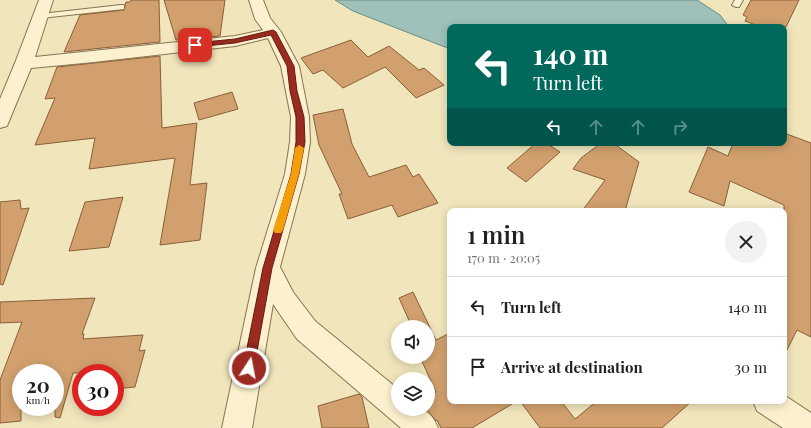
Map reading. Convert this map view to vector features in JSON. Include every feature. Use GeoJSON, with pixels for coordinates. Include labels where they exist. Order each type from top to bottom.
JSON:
{"type":"FeatureCollection","features":[{"type":"Feature","properties":{"kind":"street"},"geometry":{"type":"LineString","coordinates":[[0,121],[24,63],[46,0]]}},
{"type":"Feature","properties":{"kind":"street"},"geometry":{"type":"LineString","coordinates":[[237,428],[268,268],[295,174],[300,142],[300,117],[290,66],[273,32],[263,19],[256,0]]}},
{"type":"Feature","properties":{"kind":"street"},"geometry":{"type":"LineString","coordinates":[[24,63],[94,57],[235,41],[273,32]]}},
{"type":"Feature","properties":{"kind":"street"},"geometry":{"type":"LineString","coordinates":[[268,268],[284,300],[306,330],[391,401]]}},
{"type":"Feature","properties":{"kind":"street"},"geometry":{"type":"LineString","coordinates":[[772,404],[808,428]]}},
{"type":"Feature","properties":{"kind":"street"},"geometry":{"type":"LineString","coordinates":[[409,416],[423,428]]}},
{"type":"Feature","properties":{"kind":"lane"},"geometry":{"type":"LineString","coordinates":[[41,16],[121,7]]}},
{"type":"Feature","properties":{"kind":"water"},"geometry":{"type":"Polygon","coordinates":[[[335,0],[697,0],[720,15],[727,24],[447,24],[447,48],[353,11],[335,0]]]}},
{"type":"Feature","properties":{"kind":"building"},"geometry":{"type":"Polygon","coordinates":[[[131,0],[159,0],[160,42],[64,52],[80,15],[124,10],[126,2],[130,2],[131,0]]]}},
{"type":"Feature","properties":{"kind":"building"},"geometry":{"type":"Polygon","coordinates":[[[164,0],[225,0],[220,36],[176,40],[164,0]]]}},
{"type":"Feature","properties":{"kind":"building"},"geometry":{"type":"Polygon","coordinates":[[[751,0],[799,0],[787,25],[753,24],[745,21],[747,17],[743,15],[751,0]]]}},
{"type":"Feature","properties":{"kind":"building"},"geometry":{"type":"Polygon","coordinates":[[[351,40],[368,57],[389,46],[419,70],[424,68],[444,85],[416,98],[385,67],[343,88],[323,70],[313,74],[301,58],[351,40]]]}},
{"type":"Feature","properties":{"kind":"building"},"geometry":{"type":"Polygon","coordinates":[[[160,56],[162,128],[197,123],[190,185],[207,183],[200,240],[160,245],[175,158],[89,169],[95,138],[35,145],[55,98],[45,99],[57,67],[160,56]]]}},
{"type":"Feature","properties":{"kind":"building"},"geometry":{"type":"Polygon","coordinates":[[[232,92],[238,109],[199,120],[194,103],[232,92]]]}},
{"type":"Feature","properties":{"kind":"building"},"geometry":{"type":"Polygon","coordinates":[[[343,109],[352,144],[369,177],[406,165],[413,177],[419,174],[438,203],[398,217],[392,205],[348,219],[339,194],[342,194],[319,145],[313,115],[343,109]]]}},
{"type":"Feature","properties":{"kind":"building"},"geometry":{"type":"Polygon","coordinates":[[[787,134],[811,143],[811,337],[797,330],[787,350],[787,208],[784,208],[784,205],[730,181],[724,206],[689,192],[708,147],[728,156],[732,146],[787,146],[787,134]]]}},
{"type":"Feature","properties":{"kind":"building"},"geometry":{"type":"Polygon","coordinates":[[[533,146],[551,146],[560,152],[526,182],[507,168],[533,146]]]}},
{"type":"Feature","properties":{"kind":"building"},"geometry":{"type":"Polygon","coordinates":[[[597,146],[617,146],[639,162],[626,208],[584,208],[605,180],[573,169],[581,158],[597,146]]]}},
{"type":"Feature","properties":{"kind":"building"},"geometry":{"type":"Polygon","coordinates":[[[123,197],[109,247],[69,251],[85,202],[123,197]]]}},
{"type":"Feature","properties":{"kind":"building"},"geometry":{"type":"Polygon","coordinates":[[[20,200],[21,209],[29,208],[3,285],[0,284],[0,202],[20,200]]]}},
{"type":"Feature","properties":{"kind":"building"},"geometry":{"type":"Polygon","coordinates":[[[413,292],[426,320],[409,320],[399,298],[413,292]]]}},
{"type":"Feature","properties":{"kind":"building"},"geometry":{"type":"Polygon","coordinates":[[[95,298],[82,334],[84,334],[83,339],[143,335],[139,351],[145,350],[135,387],[124,388],[124,364],[72,364],[72,376],[64,404],[64,364],[12,364],[12,416],[21,416],[21,421],[0,423],[0,380],[22,322],[0,323],[0,302],[95,298]]]}},
{"type":"Feature","properties":{"kind":"building"},"geometry":{"type":"Polygon","coordinates":[[[447,334],[447,404],[512,404],[472,428],[441,428],[437,420],[436,421],[432,416],[435,416],[435,372],[427,372],[423,364],[435,364],[435,338],[436,340],[447,334]]]}},
{"type":"Feature","properties":{"kind":"building"},"geometry":{"type":"Polygon","coordinates":[[[359,394],[362,397],[369,428],[322,428],[318,406],[359,394]]]}},
{"type":"Feature","properties":{"kind":"building"},"geometry":{"type":"Polygon","coordinates":[[[522,404],[563,404],[575,419],[593,404],[689,404],[662,428],[540,428],[522,404]]]}},
{"type":"Feature","properties":{"kind":"slow traffic"},"geometry":{"type":"LineString","coordinates":[[278,230],[295,174],[299,148]]}},
{"type":"Feature","properties":{"kind":"route"},"geometry":{"type":"LineString","coordinates":[[195,45],[235,41],[273,32],[290,66],[300,117],[300,142],[295,174],[281,218],[268,268],[249,368]]}}]}
